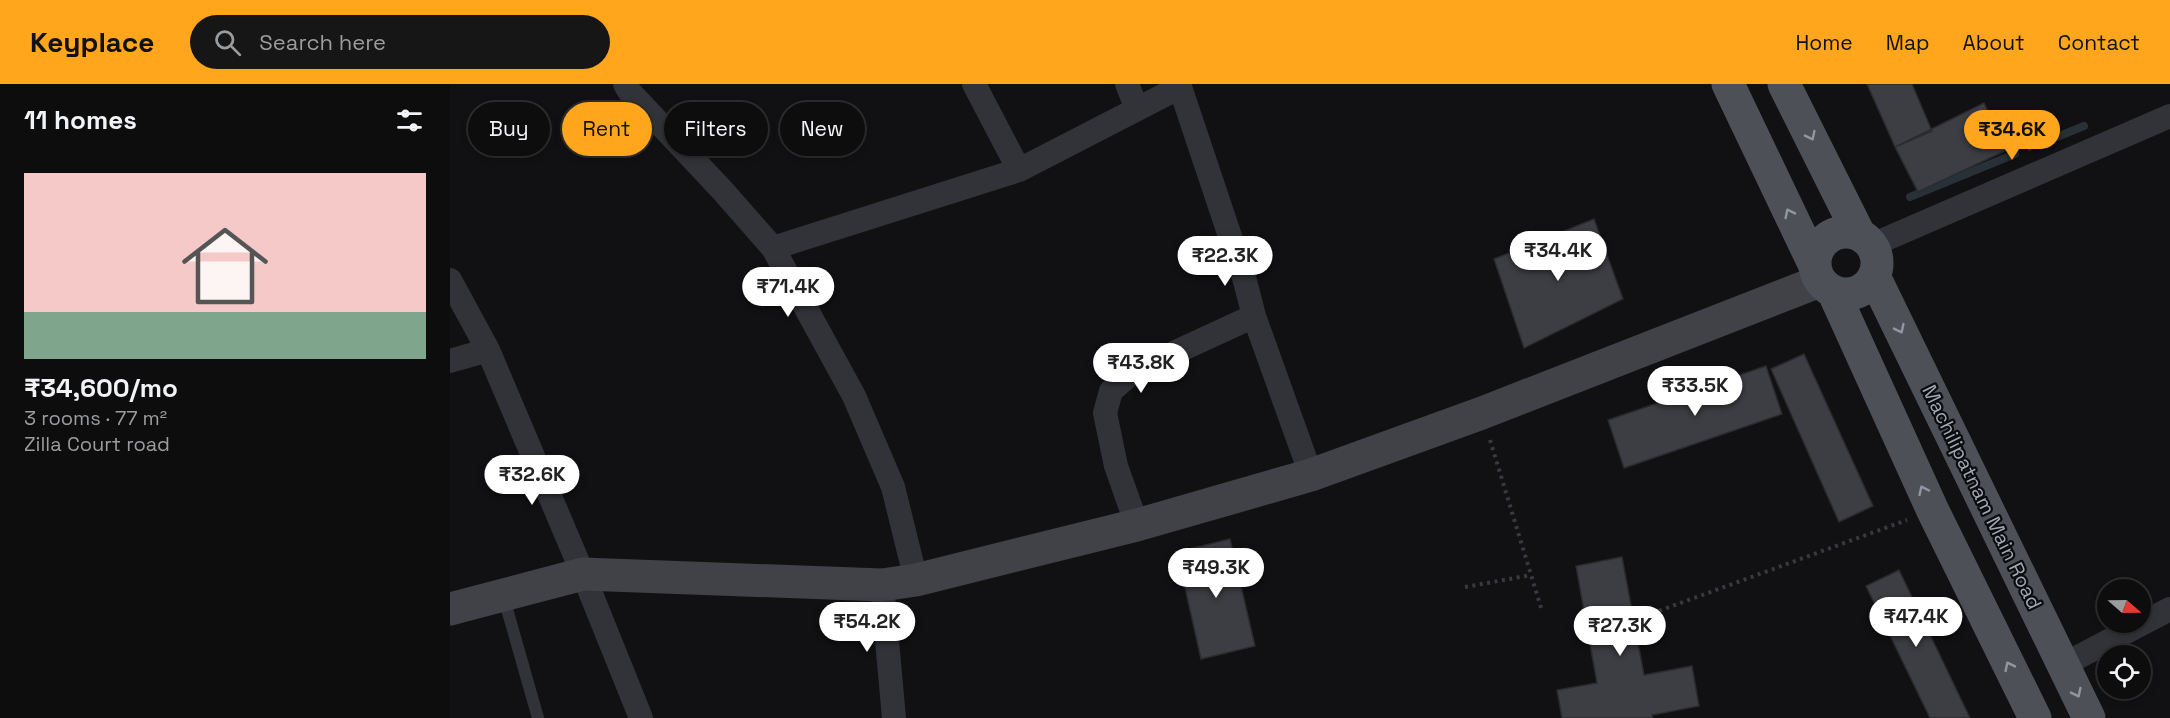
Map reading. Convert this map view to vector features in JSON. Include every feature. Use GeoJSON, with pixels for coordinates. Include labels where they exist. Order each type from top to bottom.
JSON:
{"type":"FeatureCollection","features":[{"type":"Feature","properties":{"kind":"main road"},"geometry":{"type":"LineString","coordinates":[[1728,84],[2035,718]]}},
{"type":"Feature","properties":{"kind":"main road","name":"Machilipatnam Main Road"},"geometry":{"type":"LineString","coordinates":[[1785,84],[1868,252],[2089,718]]}},
{"type":"Feature","properties":{"kind":"main road"},"geometry":{"type":"LineString","coordinates":[[1841,231],[1868,252],[1864,289],[1849,294],[1822,279],[1817,250],[1828,237],[1841,231]]}},
{"type":"Feature","properties":{"kind":"street"},"geometry":{"type":"LineString","coordinates":[[625,84],[773,248],[854,396],[893,487],[916,580]]}},
{"type":"Feature","properties":{"kind":"street"},"geometry":{"type":"LineString","coordinates":[[974,84],[1019,170]]}},
{"type":"Feature","properties":{"kind":"street"},"geometry":{"type":"LineString","coordinates":[[1127,84],[1137,109]]}},
{"type":"Feature","properties":{"kind":"street"},"geometry":{"type":"LineString","coordinates":[[773,248],[1019,170],[1180,86],[1245,281],[1254,316],[1311,475]]}},
{"type":"Feature","properties":{"kind":"street"},"geometry":{"type":"LineString","coordinates":[[1868,252],[2170,116]]}},
{"type":"Feature","properties":{"kind":"street"},"geometry":{"type":"LineString","coordinates":[[450,609],[584,574],[882,585],[916,580],[1137,525],[1311,475],[1482,413],[1822,279]]}},
{"type":"Feature","properties":{"kind":"street"},"geometry":{"type":"LineString","coordinates":[[450,280],[488,350],[584,574],[641,718]]}},
{"type":"Feature","properties":{"kind":"street"},"geometry":{"type":"LineString","coordinates":[[1137,525],[1116,466],[1105,413],[1110,391],[1127,377],[1163,358],[1254,316]]}},
{"type":"Feature","properties":{"kind":"street"},"geometry":{"type":"LineString","coordinates":[[450,361],[488,350]]}},
{"type":"Feature","properties":{"kind":"street"},"geometry":{"type":"LineString","coordinates":[[882,585],[894,718]]}},
{"type":"Feature","properties":{"kind":"street"},"geometry":{"type":"LineString","coordinates":[[2063,664],[2170,609]]}},
{"type":"Feature","properties":{"kind":"lane"},"geometry":{"type":"LineString","coordinates":[[503,595],[538,718]]}},
{"type":"Feature","properties":{"kind":"path"},"geometry":{"type":"LineString","coordinates":[[1482,413],[1542,611]]}},
{"type":"Feature","properties":{"kind":"path"},"geometry":{"type":"LineString","coordinates":[[1645,616],[1933,511]]}},
{"type":"Feature","properties":{"kind":"path"},"geometry":{"type":"LineString","coordinates":[[1465,587],[1531,575]]}},
{"type":"Feature","properties":{"kind":"building"},"geometry":{"type":"Polygon","coordinates":[[[1867,84],[1912,84],[1932,131],[1895,147],[1867,84]]]}},
{"type":"Feature","properties":{"kind":"building"},"geometry":{"type":"Polygon","coordinates":[[[1984,103],[2007,150],[1918,192],[1895,147],[1984,103]]]}},
{"type":"Feature","properties":{"kind":"building"},"geometry":{"type":"Polygon","coordinates":[[[1594,219],[1623,299],[1524,348],[1494,259],[1594,219]]]}},
{"type":"Feature","properties":{"kind":"building"},"geometry":{"type":"Polygon","coordinates":[[[1804,354],[1873,506],[1839,522],[1771,369],[1804,354]]]}},
{"type":"Feature","properties":{"kind":"building"},"geometry":{"type":"Polygon","coordinates":[[[1766,366],[1782,414],[1624,468],[1608,420],[1766,366]]]}},
{"type":"Feature","properties":{"kind":"building"},"geometry":{"type":"Polygon","coordinates":[[[1230,539],[1255,646],[1201,659],[1177,552],[1230,539]]]}},
{"type":"Feature","properties":{"kind":"building"},"geometry":{"type":"Polygon","coordinates":[[[1622,557],[1644,675],[1692,666],[1699,706],[1652,715],[1653,718],[1562,718],[1557,690],[1597,683],[1576,566],[1622,557]]]}},
{"type":"Feature","properties":{"kind":"building"},"geometry":{"type":"Polygon","coordinates":[[[1899,570],[1970,718],[1930,718],[1866,586],[1899,570]]]}},
{"type":"Feature","properties":{"kind":"waterway"},"geometry":{"type":"LineString","coordinates":[[2042,143],[2084,126]]}},
{"type":"Feature","properties":{"kind":"waterway"},"geometry":{"type":"LineString","coordinates":[[1910,197],[2015,154]]}}]}
